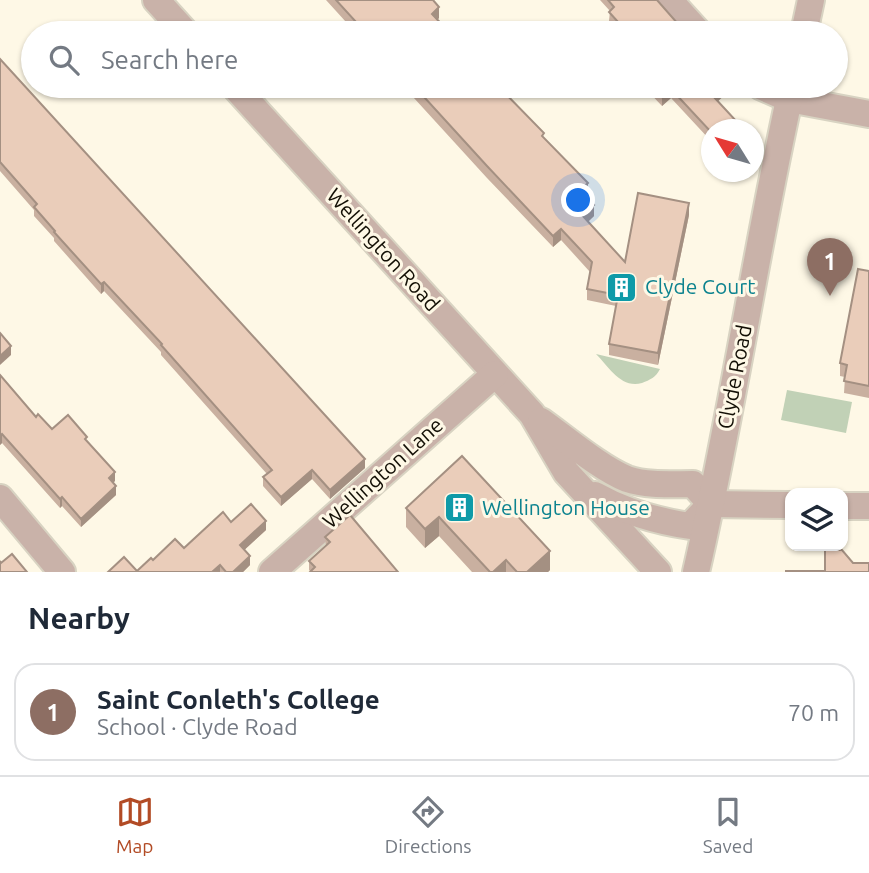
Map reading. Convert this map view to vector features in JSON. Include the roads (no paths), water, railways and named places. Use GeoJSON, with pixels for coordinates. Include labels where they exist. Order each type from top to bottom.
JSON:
{"type":"FeatureCollection","features":[{"type":"Feature","properties":{"kind":"street"},"geometry":{"type":"LineString","coordinates":[[156,0],[176,21]]}},
{"type":"Feature","properties":{"kind":"street"},"geometry":{"type":"LineString","coordinates":[[669,0],[688,21]]}},
{"type":"Feature","properties":{"kind":"street"},"geometry":{"type":"LineString","coordinates":[[807,21],[811,0]]}},
{"type":"Feature","properties":{"kind":"street","name":"Wellington Road"},"geometry":{"type":"LineString","coordinates":[[245,98],[532,414],[606,468],[628,479],[652,484],[693,484],[711,504],[690,526],[661,522],[617,507],[581,488]]}},
{"type":"Feature","properties":{"kind":"street","name":"Clyde Road"},"geometry":{"type":"LineString","coordinates":[[696,572],[790,98]]}},
{"type":"Feature","properties":{"kind":"street"},"geometry":{"type":"LineString","coordinates":[[812,98],[869,114]]}},
{"type":"Feature","properties":{"kind":"street","name":"Wellington Lane"},"geometry":{"type":"LineString","coordinates":[[272,572],[495,374]]}},
{"type":"Feature","properties":{"kind":"street","name":"Wellington Road"},"geometry":{"type":"LineString","coordinates":[[532,414],[566,472],[658,572]]}},
{"type":"Feature","properties":{"kind":"street"},"geometry":{"type":"LineString","coordinates":[[0,498],[62,572]]}},
{"type":"Feature","properties":{"kind":"street"},"geometry":{"type":"LineString","coordinates":[[711,504],[785,505]]}},
{"type":"Feature","properties":{"kind":"street"},"geometry":{"type":"LineString","coordinates":[[848,506],[869,506]]}},
{"type":"Feature","properties":{"kind":"place","name":"Clyde Court"},"geometry":{"type":"Point","coordinates":[622,287]}},
{"type":"Feature","properties":{"kind":"place","name":"Saint Conleth's College"},"geometry":{"type":"Point","coordinates":[830,296]}},
{"type":"Feature","properties":{"kind":"place","name":"Wellington House"},"geometry":{"type":"Point","coordinates":[459,508]}}]}
